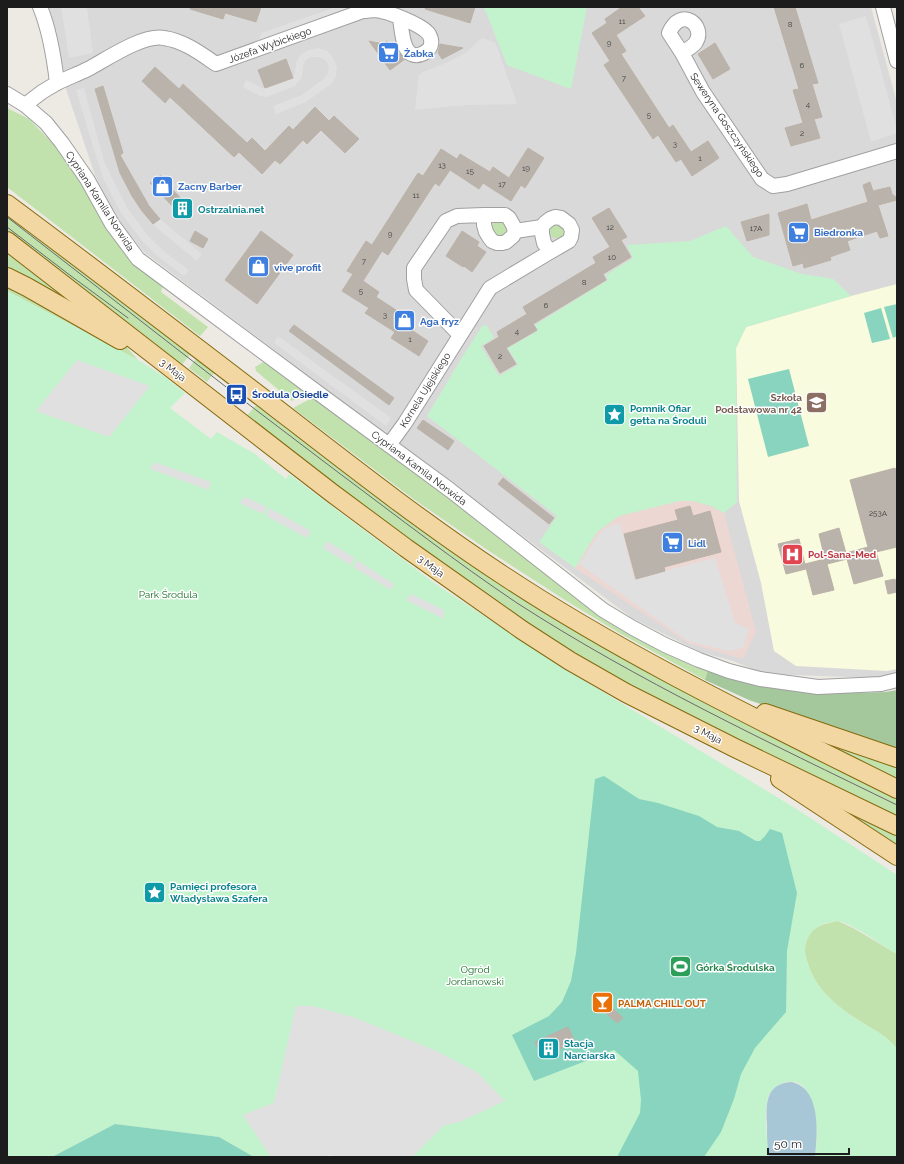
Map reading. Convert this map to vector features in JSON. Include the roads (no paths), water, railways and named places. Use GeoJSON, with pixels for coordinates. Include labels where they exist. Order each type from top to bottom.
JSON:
{"type":"FeatureCollection","features":[{"type":"Feature","properties":{"kind":"main road"},"geometry":{"type":"LineString","coordinates":[[7,204],[356,470],[452,541],[502,575],[597,634],[724,702],[897,789]]}},
{"type":"Feature","properties":{"kind":"main road","name":"3 Maja"},"geometry":{"type":"LineString","coordinates":[[7,241],[394,539],[522,630],[570,661],[626,693],[735,748],[897,826]]}},
{"type":"Feature","properties":{"kind":"main road"},"geometry":{"type":"LineString","coordinates":[[7,277],[116,338],[156,356]]}},
{"type":"Feature","properties":{"kind":"main road"},"geometry":{"type":"LineString","coordinates":[[724,702],[774,715],[897,758]]}},
{"type":"Feature","properties":{"kind":"main road"},"geometry":{"type":"LineString","coordinates":[[735,748],[806,797],[897,856]]}},
{"type":"Feature","properties":{"kind":"street"},"geometry":{"type":"LineString","coordinates":[[25,105],[57,83],[53,52],[44,16],[40,7]]}},
{"type":"Feature","properties":{"kind":"street"},"geometry":{"type":"LineString","coordinates":[[882,7],[897,62]]}},
{"type":"Feature","properties":{"kind":"street","name":"Józefa Wybickiego"},"geometry":{"type":"LineString","coordinates":[[57,83],[87,70],[139,42],[152,38],[162,37],[180,42],[216,64],[363,11],[375,10],[400,18]]}},
{"type":"Feature","properties":{"kind":"street","name":"Seweryna Goszczyńskiego"},"geometry":{"type":"LineString","coordinates":[[682,53],[703,92],[753,167],[762,179],[773,186],[787,184],[897,151]]}},
{"type":"Feature","properties":{"kind":"street","name":"Cypriana Kamila Norwida"},"geometry":{"type":"LineString","coordinates":[[7,94],[25,105],[46,123],[62,143],[87,179],[112,224],[138,259],[450,490],[603,610],[665,645],[699,660],[729,671],[760,679],[818,687],[880,684],[897,680]]}},
{"type":"Feature","properties":{"kind":"street","name":"Cypriana Kamila Norwida"},"geometry":{"type":"LineString","coordinates":[[7,99],[25,105]]}},
{"type":"Feature","properties":{"kind":"street"},"geometry":{"type":"LineString","coordinates":[[460,335],[416,290],[414,268],[446,221],[457,216],[505,215],[509,218],[515,231],[510,240],[497,243],[492,241],[484,225],[484,216]]}},
{"type":"Feature","properties":{"kind":"street","name":"Kornela Ujejskiego"},"geometry":{"type":"LineString","coordinates":[[389,445],[405,423],[490,288],[569,241],[572,230],[565,220],[555,217],[545,223],[542,227],[515,231]]}},
{"type":"Feature","properties":{"kind":"street"},"geometry":{"type":"LineString","coordinates":[[542,227],[544,243],[550,252]]}},
{"type":"Feature","properties":{"kind":"water"},"geometry":{"type":"Polygon","coordinates":[[[791,1082],[801,1086],[808,1093],[813,1102],[817,1124],[815,1157],[769,1157],[767,1141],[767,1103],[769,1096],[776,1087],[791,1082]]]}},
{"type":"Feature","properties":{"kind":"tram line"},"geometry":{"type":"LineString","coordinates":[[7,217],[297,441],[449,555],[517,603],[609,659],[656,685],[897,805]]}},
{"type":"Feature","properties":{"kind":"tram line"},"geometry":{"type":"LineString","coordinates":[[7,227],[128,318]]}},
{"type":"Feature","properties":{"kind":"place","name":"Żabka"},"geometry":{"type":"Point","coordinates":[388,53]}},
{"type":"Feature","properties":{"kind":"place","name":"Zacny Barber"},"geometry":{"type":"Point","coordinates":[163,186]}},
{"type":"Feature","properties":{"kind":"place","name":"Ostrzalnia.net"},"geometry":{"type":"Point","coordinates":[182,209]}},
{"type":"Feature","properties":{"kind":"place","name":"Biedronka"},"geometry":{"type":"Point","coordinates":[799,232]}},
{"type":"Feature","properties":{"kind":"place","name":"vive profit"},"geometry":{"type":"Point","coordinates":[259,267]}},
{"type":"Feature","properties":{"kind":"place","name":"Aga fryz"},"geometry":{"type":"Point","coordinates":[405,321]}},
{"type":"Feature","properties":{"kind":"place","name":"Środula Osiedle"},"geometry":{"type":"Point","coordinates":[236,394]}},
{"type":"Feature","properties":{"kind":"place","name":"Szkoła Podstawowa nr 42"},"geometry":{"type":"Point","coordinates":[817,403]}},
{"type":"Feature","properties":{"kind":"place","name":"Pomnik Ofiar getta na Środuli"},"geometry":{"type":"Point","coordinates":[614,414]}},
{"type":"Feature","properties":{"kind":"place","name":"Lidl"},"geometry":{"type":"Point","coordinates":[672,543]}},
{"type":"Feature","properties":{"kind":"place","name":"Pol-Sana-Med"},"geometry":{"type":"Point","coordinates":[792,554]}},
{"type":"Feature","properties":{"kind":"place","name":"Pamięci profesora Władysława Szafera"},"geometry":{"type":"Point","coordinates":[154,892]}},
{"type":"Feature","properties":{"kind":"place","name":"Górka Środulska"},"geometry":{"type":"Point","coordinates":[680,967]}},
{"type":"Feature","properties":{"kind":"place","name":"PALMA CHILL OUT"},"geometry":{"type":"Point","coordinates":[603,1003]}},
{"type":"Feature","properties":{"kind":"place","name":"Stacja Narciarska"},"geometry":{"type":"Point","coordinates":[548,1049]}},
{"type":"Feature","properties":{"kind":"park label","name":"Park Środula"},"geometry":{"type":"Point","coordinates":[168,594]}},
{"type":"Feature","properties":{"kind":"park label","name":"Ogród Jordanowski"},"geometry":{"type":"Point","coordinates":[475,974]}}]}
